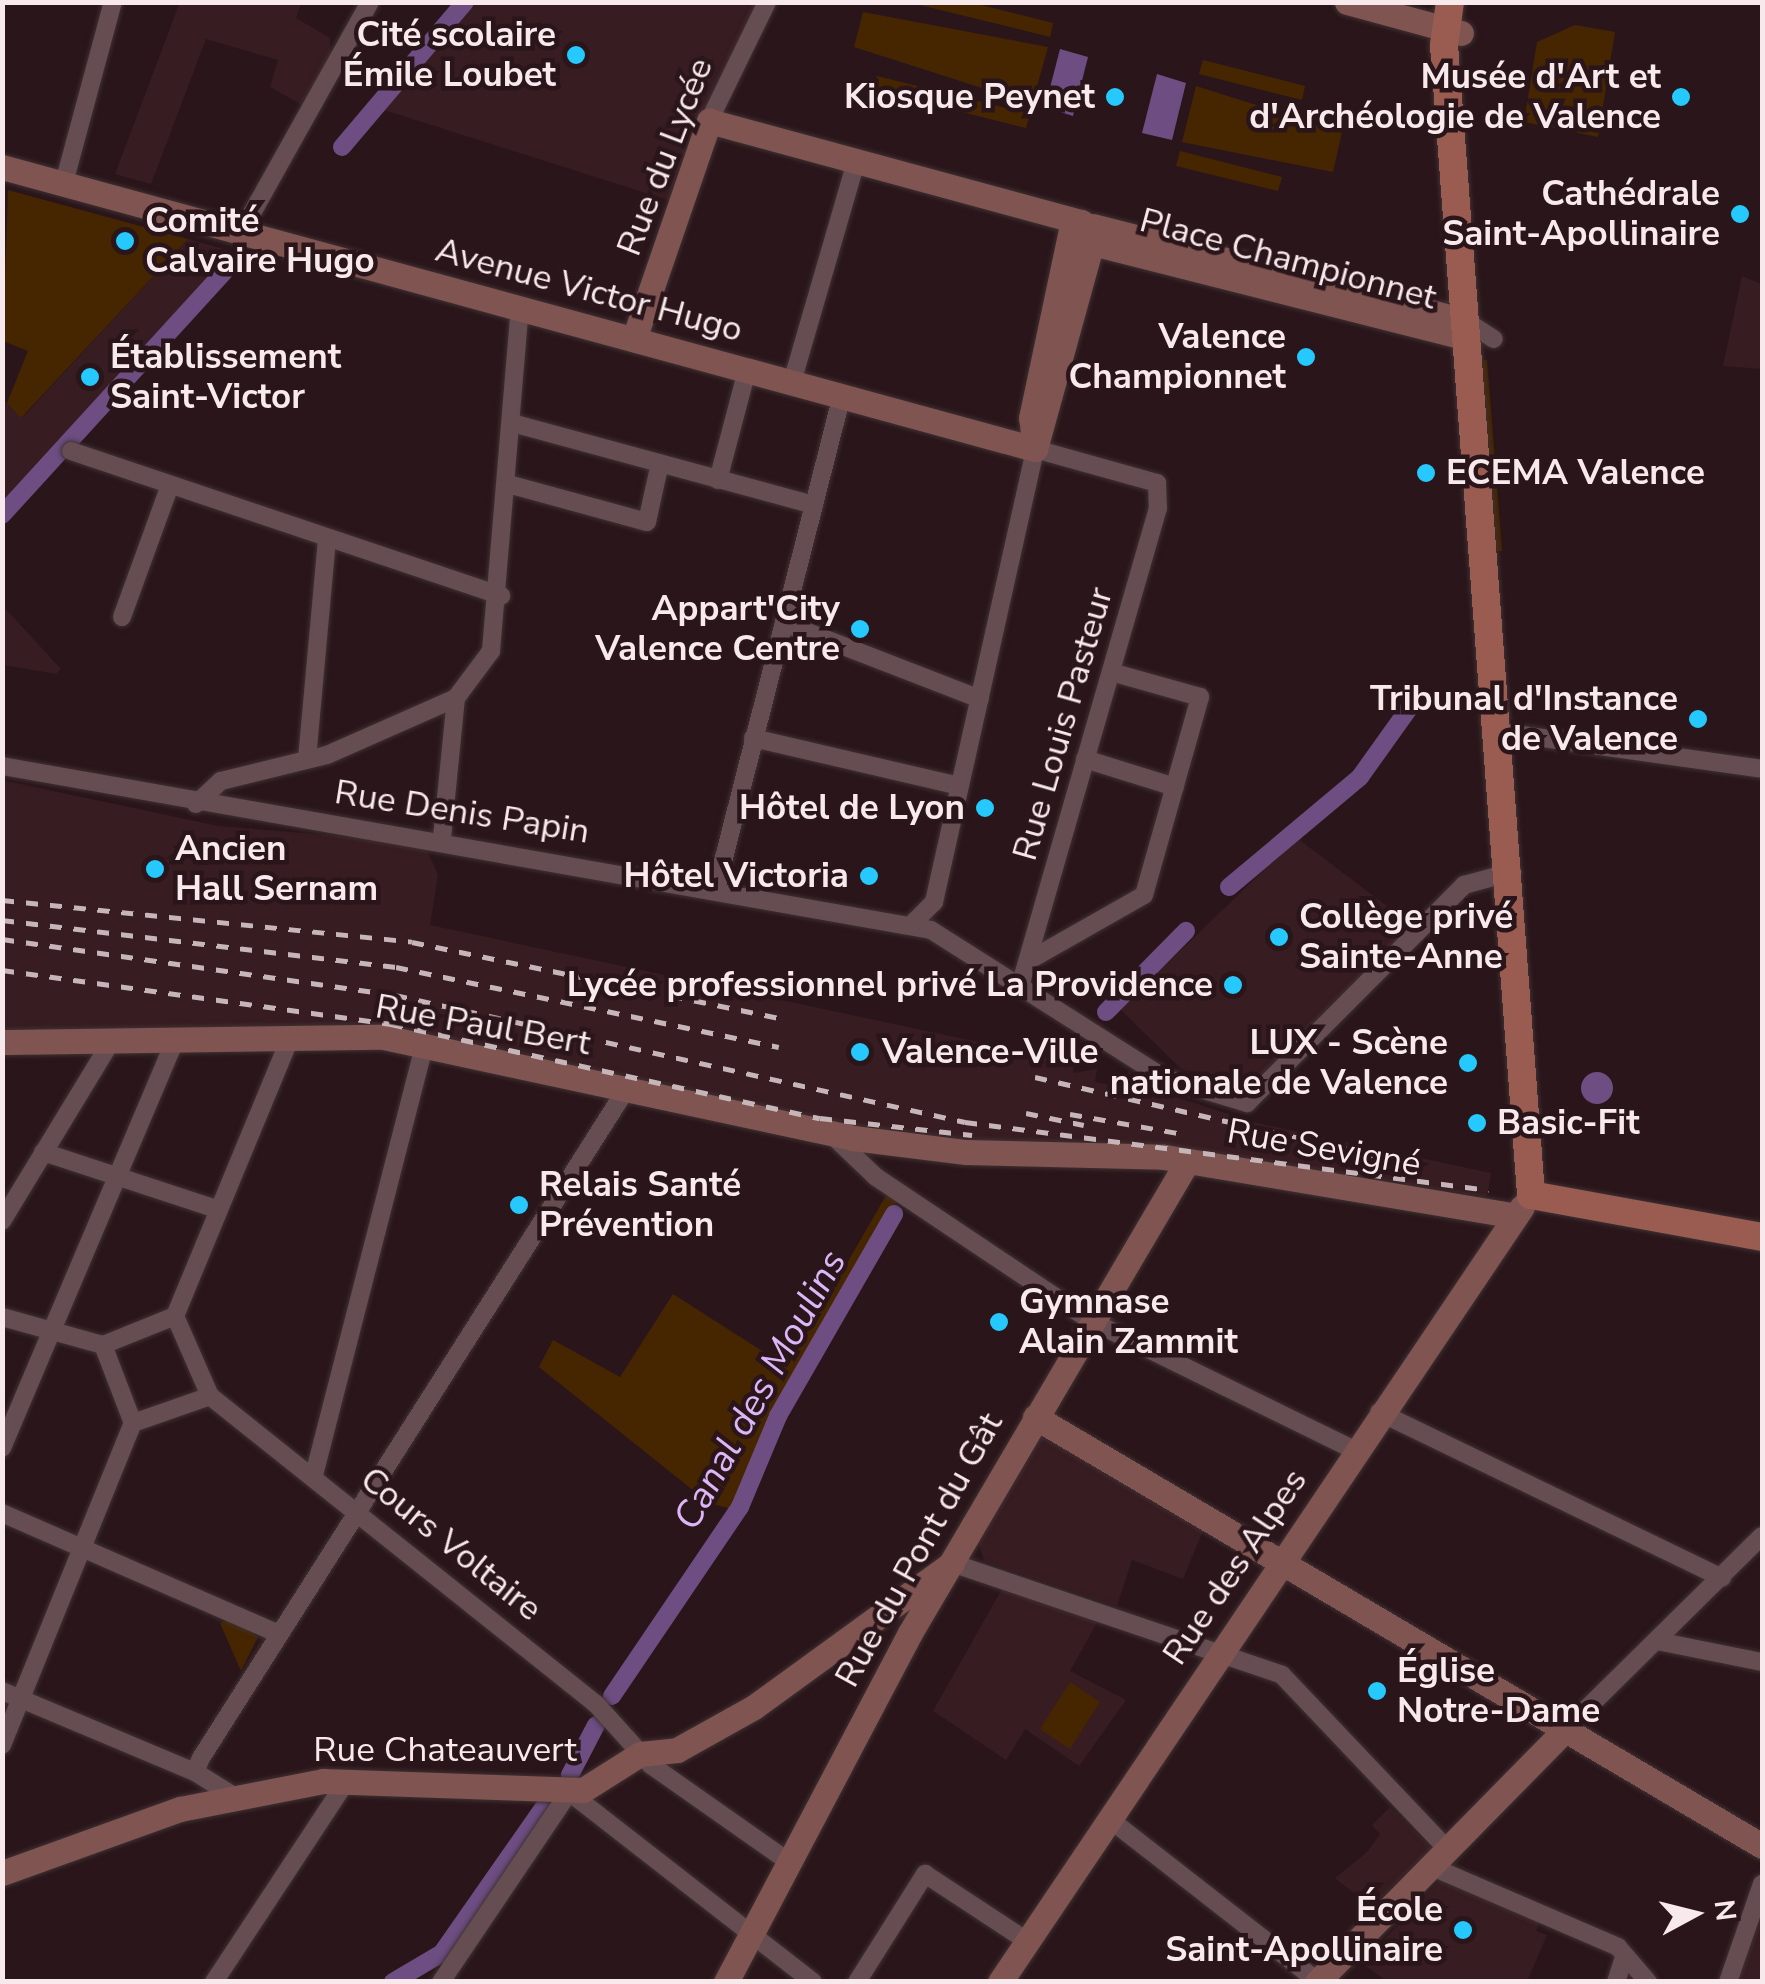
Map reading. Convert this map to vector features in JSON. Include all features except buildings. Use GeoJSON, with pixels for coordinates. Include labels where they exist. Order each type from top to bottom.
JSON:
{"type":"FeatureCollection","features":[{"type":"Feature","properties":{"kind":"main road"},"geometry":{"type":"LineString","coordinates":[[1468,2],[1450,17],[1448,105],[1461,257],[1476,333],[1486,568],[1512,872],[1521,1205],[1762,1237]]}},
{"type":"Feature","properties":{"kind":"street"},"geometry":{"type":"LineString","coordinates":[[64,183],[113,2]]}},
{"type":"Feature","properties":{"kind":"street"},"geometry":{"type":"LineString","coordinates":[[242,232],[370,2]]}},
{"type":"Feature","properties":{"kind":"street","name":"Rue du Lycée"},"geometry":{"type":"LineString","coordinates":[[634,339],[710,121],[767,2]]}},
{"type":"Feature","properties":{"kind":"street"},"geometry":{"type":"LineString","coordinates":[[1347,2],[1416,21],[1450,17]]}},
{"type":"Feature","properties":{"kind":"street"},"geometry":{"type":"LineString","coordinates":[[710,121],[856,161],[1086,235],[1031,418],[1035,449],[934,902],[910,924]]}},
{"type":"Feature","properties":{"kind":"street"},"geometry":{"type":"LineString","coordinates":[[792,382],[856,161]]}},
{"type":"Feature","properties":{"kind":"street","name":"Avenue Victor Hugo"},"geometry":{"type":"LineString","coordinates":[[2,167],[1157,483]]}},
{"type":"Feature","properties":{"kind":"street","name":"Place Championnet"},"geometry":{"type":"LineString","coordinates":[[1086,235],[1415,305],[1476,333]]}},
{"type":"Feature","properties":{"kind":"street","name":"Place Championnet"},"geometry":{"type":"LineString","coordinates":[[1086,235],[1476,333]]}},
{"type":"Feature","properties":{"kind":"street","name":"Place Championnet"},"geometry":{"type":"LineString","coordinates":[[1415,305],[1445,289],[1461,257]]}},
{"type":"Feature","properties":{"kind":"street"},"geometry":{"type":"LineString","coordinates":[[442,838],[456,698],[491,651],[501,596],[520,308]]}},
{"type":"Feature","properties":{"kind":"street"},"geometry":{"type":"LineString","coordinates":[[718,480],[748,370]]}},
{"type":"Feature","properties":{"kind":"street"},"geometry":{"type":"LineString","coordinates":[[716,888],[842,395]]}},
{"type":"Feature","properties":{"kind":"street"},"geometry":{"type":"LineString","coordinates":[[512,424],[814,505]]}},
{"type":"Feature","properties":{"kind":"street"},"geometry":{"type":"LineString","coordinates":[[71,451],[501,596]]}},
{"type":"Feature","properties":{"kind":"street"},"geometry":{"type":"LineString","coordinates":[[508,484],[646,522],[660,463]]}},
{"type":"Feature","properties":{"kind":"street","name":"Rue Louis Pasteur"},"geometry":{"type":"LineString","coordinates":[[1022,980],[1034,957],[1158,508],[1157,483]]}},
{"type":"Feature","properties":{"kind":"street"},"geometry":{"type":"LineString","coordinates":[[122,617],[170,486]]}},
{"type":"Feature","properties":{"kind":"street"},"geometry":{"type":"LineString","coordinates":[[307,759],[327,540]]}},
{"type":"Feature","properties":{"kind":"street"},"geometry":{"type":"LineString","coordinates":[[784,623],[980,699]]}},
{"type":"Feature","properties":{"kind":"street"},"geometry":{"type":"LineString","coordinates":[[1034,957],[1144,895],[1200,697],[1111,672]]}},
{"type":"Feature","properties":{"kind":"street"},"geometry":{"type":"LineString","coordinates":[[196,804],[221,781],[307,759],[456,698]]}},
{"type":"Feature","properties":{"kind":"street"},"geometry":{"type":"LineString","coordinates":[[1500,732],[1762,769]]}},
{"type":"Feature","properties":{"kind":"street"},"geometry":{"type":"LineString","coordinates":[[753,738],[960,786]]}},
{"type":"Feature","properties":{"kind":"street"},"geometry":{"type":"LineString","coordinates":[[1086,759],[1175,787]]}},
{"type":"Feature","properties":{"kind":"street","name":"Rue Denis Papin"},"geometry":{"type":"LineString","coordinates":[[2,766],[196,804],[442,838],[910,924],[949,938],[1022,980],[1164,1078],[1247,1103],[1464,885],[1512,872]]}},
{"type":"Feature","properties":{"kind":"street"},"geometry":{"type":"LineString","coordinates":[[934,902],[949,938]]}},
{"type":"Feature","properties":{"kind":"street"},"geometry":{"type":"LineString","coordinates":[[133,1423],[210,1396],[175,1316],[290,1036]]}},
{"type":"Feature","properties":{"kind":"street","name":"Rue Paul Bert"},"geometry":{"type":"LineString","coordinates":[[2,1042],[290,1036],[425,1043],[826,1133]]}},
{"type":"Feature","properties":{"kind":"street"},"geometry":{"type":"LineString","coordinates":[[2,1448],[176,1038]]}},
{"type":"Feature","properties":{"kind":"street"},"geometry":{"type":"LineString","coordinates":[[2,1221],[112,1040]]}},
{"type":"Feature","properties":{"kind":"street"},"geometry":{"type":"LineString","coordinates":[[314,1475],[425,1043]]}},
{"type":"Feature","properties":{"kind":"street"},"geometry":{"type":"LineString","coordinates":[[195,1772],[626,1088]]}},
{"type":"Feature","properties":{"kind":"street"},"geometry":{"type":"LineString","coordinates":[[826,1133],[1091,1321],[1354,1450]]}},
{"type":"Feature","properties":{"kind":"street","name":"Rue Sevigné"},"geometry":{"type":"LineString","coordinates":[[826,1133],[948,1151],[1188,1162],[1521,1205]]}},
{"type":"Feature","properties":{"kind":"street"},"geometry":{"type":"LineString","coordinates":[[44,1152],[116,1180],[219,1210]]}},
{"type":"Feature","properties":{"kind":"street","name":"Rue du Pont du Gât"},"geometry":{"type":"LineString","coordinates":[[726,1982],[952,1563],[1188,1162]]}},
{"type":"Feature","properties":{"kind":"street","name":"Rue des Alpes"},"geometry":{"type":"LineString","coordinates":[[1000,1982],[1521,1205]]}},
{"type":"Feature","properties":{"kind":"street"},"geometry":{"type":"LineString","coordinates":[[2,1317],[103,1344],[175,1316]]}},
{"type":"Feature","properties":{"kind":"street"},"geometry":{"type":"LineString","coordinates":[[2,1745],[12,1695],[82,1550],[133,1423],[103,1344]]}},
{"type":"Feature","properties":{"kind":"street","name":"Cours Voltaire"},"geometry":{"type":"LineString","coordinates":[[210,1396],[360,1511],[615,1720],[640,1754],[790,1862]]}},
{"type":"Feature","properties":{"kind":"street"},"geometry":{"type":"LineString","coordinates":[[1380,1412],[1722,1578]]}},
{"type":"Feature","properties":{"kind":"street"},"geometry":{"type":"LineString","coordinates":[[1035,1417],[1562,1732],[1762,1846]]}},
{"type":"Feature","properties":{"kind":"street"},"geometry":{"type":"LineString","coordinates":[[2,1514],[279,1634]]}},
{"type":"Feature","properties":{"kind":"street"},"geometry":{"type":"LineString","coordinates":[[1108,1818],[1318,1981],[1562,1732],[1762,1536]]}},
{"type":"Feature","properties":{"kind":"street"},"geometry":{"type":"LineString","coordinates":[[952,1563],[1222,1650],[1282,1675],[1438,1857],[1625,1955],[1648,1982]]}},
{"type":"Feature","properties":{"kind":"street","name":"Rue Chateauvert"},"geometry":{"type":"LineString","coordinates":[[2,1874],[232,1795],[346,1782],[570,1792],[640,1754],[678,1750],[754,1707],[952,1563]]}},
{"type":"Feature","properties":{"kind":"street"},"geometry":{"type":"LineString","coordinates":[[1657,1641],[1762,1662]]}},
{"type":"Feature","properties":{"kind":"street"},"geometry":{"type":"LineString","coordinates":[[12,1695],[195,1772],[232,1795]]}},
{"type":"Feature","properties":{"kind":"street"},"geometry":{"type":"LineString","coordinates":[[214,1982],[346,1782]]}},
{"type":"Feature","properties":{"kind":"street"},"geometry":{"type":"LineString","coordinates":[[441,1982],[570,1792],[813,1982]]}},
{"type":"Feature","properties":{"kind":"street"},"geometry":{"type":"LineString","coordinates":[[857,1982],[925,1874],[1027,1940]]}},
{"type":"Feature","properties":{"kind":"street"},"geometry":{"type":"LineString","coordinates":[[1728,1982],[1762,1884]]}},
{"type":"Feature","properties":{"kind":"street"},"geometry":{"type":"LineString","coordinates":[[1616,1982],[1625,1955]]}},
{"type":"Feature","properties":{"kind":"shaded area"},"geometry":{"type":"Polygon","coordinates":[[[180,2],[301,3],[296,18],[330,38],[331,54],[302,105],[270,87],[278,60],[206,39],[151,184],[115,174],[180,2]]]}},
{"type":"Feature","properties":{"kind":"shaded area","name":"Cité scolaire Émile Loubet"},"geometry":{"type":"Polygon","coordinates":[[[463,3],[758,3],[671,201],[378,108],[463,3]]]}},
{"type":"Feature","properties":{"kind":"shaded area"},"geometry":{"type":"Polygon","coordinates":[[[912,3],[973,3],[1053,23],[1050,37],[912,3]]]}},
{"type":"Feature","properties":{"kind":"shaded area"},"geometry":{"type":"Polygon","coordinates":[[[863,12],[1048,47],[1032,104],[854,47],[863,12]]]}},
{"type":"Feature","properties":{"kind":"shaded area"},"geometry":{"type":"Polygon","coordinates":[[[1575,25],[1615,32],[1598,137],[1524,122],[1537,42],[1575,25]]]}},
{"type":"Feature","properties":{"kind":"shaded area"},"geometry":{"type":"Polygon","coordinates":[[[1060,49],[1088,57],[1073,116],[1045,107],[1060,49]]]}},
{"type":"Feature","properties":{"kind":"shaded area"},"geometry":{"type":"Polygon","coordinates":[[[1203,60],[1305,86],[1302,100],[1199,74],[1203,60]]]}},
{"type":"Feature","properties":{"kind":"shaded area"},"geometry":{"type":"Polygon","coordinates":[[[1157,74],[1186,83],[1172,140],[1142,133],[1157,74]]]}},
{"type":"Feature","properties":{"kind":"shaded area"},"geometry":{"type":"Polygon","coordinates":[[[877,76],[1030,114],[1026,128],[873,90],[877,76]]]}},
{"type":"Feature","properties":{"kind":"shaded area"},"geometry":{"type":"Polygon","coordinates":[[[1196,86],[1342,132],[1333,172],[1182,142],[1196,86]]]}},
{"type":"Feature","properties":{"kind":"shaded area"},"geometry":{"type":"Polygon","coordinates":[[[1180,151],[1282,177],[1278,191],[1176,166],[1180,151]]]}},
{"type":"Feature","properties":{"kind":"shaded area"},"geometry":{"type":"Polygon","coordinates":[[[8,190],[188,239],[21,418],[7,403],[28,351],[3,341],[8,190]]]}},
{"type":"Feature","properties":{"kind":"shaded area","name":"Établissement Saint-Victor"},"geometry":{"type":"Polygon","coordinates":[[[188,239],[235,252],[3,507],[3,399],[22,418],[188,239]]]}},
{"type":"Feature","properties":{"kind":"shaded area"},"geometry":{"type":"Polygon","coordinates":[[[1742,276],[1762,284],[1762,369],[1723,366],[1742,276]]]}},
{"type":"Feature","properties":{"kind":"shaded area"},"geometry":{"type":"Polygon","coordinates":[[[1482,360],[1487,360],[1502,551],[1497,551],[1482,360]]]}},
{"type":"Feature","properties":{"kind":"shaded area"},"geometry":{"type":"Polygon","coordinates":[[[3,606],[61,669],[56,674],[3,665],[3,606]]]}},
{"type":"Feature","properties":{"kind":"shaded area"},"geometry":{"type":"Polygon","coordinates":[[[2,780],[218,826],[424,843],[438,875],[430,925],[1025,1052],[1074,1064],[1073,1073],[1097,1069],[1095,1082],[1124,1087],[1128,1071],[1157,1091],[1257,1123],[1491,1173],[1487,1197],[1246,1158],[855,1132],[429,1035],[3,1033],[2,780]]]}},
{"type":"Feature","properties":{"kind":"shaded area"},"geometry":{"type":"Polygon","coordinates":[[[1297,838],[1412,925],[1248,1088],[1181,1069],[1120,1009],[1297,838]]]}},
{"type":"Feature","properties":{"kind":"shaded area"},"geometry":{"type":"Polygon","coordinates":[[[1597,1072],[1608,1077],[1613,1088],[1608,1099],[1597,1104],[1586,1099],[1581,1088],[1586,1077],[1597,1072]]]}},
{"type":"Feature","properties":{"kind":"shaded area"},"geometry":{"type":"Polygon","coordinates":[[[891,1187],[901,1194],[794,1377],[732,1509],[709,1503],[539,1367],[553,1340],[620,1377],[673,1294],[787,1367],[891,1187]]]}},
{"type":"Feature","properties":{"kind":"shaded area"},"geometry":{"type":"Polygon","coordinates":[[[1042,1434],[1205,1526],[1183,1579],[1132,1560],[1117,1606],[984,1561],[978,1542],[1042,1434]]]}},
{"type":"Feature","properties":{"kind":"shaded area"},"geometry":{"type":"Polygon","coordinates":[[[1002,1589],[1099,1619],[1070,1671],[1126,1700],[1079,1766],[1025,1729],[1006,1760],[933,1711],[1002,1589]]]}},
{"type":"Feature","properties":{"kind":"shaded area"},"geometry":{"type":"Polygon","coordinates":[[[232,1618],[258,1637],[241,1671],[220,1623],[232,1618]]]}},
{"type":"Feature","properties":{"kind":"shaded area"},"geometry":{"type":"Polygon","coordinates":[[[1070,1682],[1100,1702],[1070,1749],[1040,1729],[1070,1682]]]}},
{"type":"Feature","properties":{"kind":"shaded area"},"geometry":{"type":"Polygon","coordinates":[[[1390,1807],[1431,1848],[1371,1907],[1335,1878],[1367,1852],[1380,1834],[1372,1825],[1390,1807]]]}},
{"type":"Feature","properties":{"kind":"shaded area","name":"École Saint-Apollinaire"},"geometry":{"type":"Polygon","coordinates":[[[1442,1878],[1541,1920],[1536,1931],[1547,1935],[1527,1981],[1386,1981],[1362,1963],[1442,1878]]]}},
{"type":"Feature","properties":{"kind":"shaded area"},"geometry":{"type":"Polygon","coordinates":[[[1762,1908],[1762,1981],[1737,1981],[1762,1908]]]}},
{"type":"Feature","properties":{"kind":"waterway"},"geometry":{"type":"LineString","coordinates":[[342,147],[465,2]]}},
{"type":"Feature","properties":{"kind":"waterway"},"geometry":{"type":"LineString","coordinates":[[2,515],[233,262]]}},
{"type":"Feature","properties":{"kind":"waterway","name":"Canal des Moulins"},"geometry":{"type":"LineString","coordinates":[[1229,887],[1360,777],[1417,697]]}},
{"type":"Feature","properties":{"kind":"waterway","name":"Canal des Moulins"},"geometry":{"type":"LineString","coordinates":[[1106,1012],[1186,931]]}},
{"type":"Feature","properties":{"kind":"waterway","name":"Canal des Moulins"},"geometry":{"type":"LineString","coordinates":[[612,1696],[740,1507],[778,1416],[894,1214]]}},
{"type":"Feature","properties":{"kind":"waterway","name":"Canal des Moulins"},"geometry":{"type":"LineString","coordinates":[[570,1775],[596,1725]]}},
{"type":"Feature","properties":{"kind":"waterway","name":"Canal des Moulins"},"geometry":{"type":"LineString","coordinates":[[393,1982],[442,1953],[543,1808]]}},
{"type":"Feature","properties":{"kind":"railway"},"geometry":{"type":"LineString","coordinates":[[2,900],[412,942],[785,1019]]}},
{"type":"Feature","properties":{"kind":"railway"},"geometry":{"type":"LineString","coordinates":[[2,920],[396,967],[779,1047]]}},
{"type":"Feature","properties":{"kind":"railway"},"geometry":{"type":"LineString","coordinates":[[2,939],[395,995],[965,1122],[1489,1190]]}},
{"type":"Feature","properties":{"kind":"railway"},"geometry":{"type":"LineString","coordinates":[[2,970],[391,1024],[820,1118],[972,1135]]}},
{"type":"Feature","properties":{"kind":"railway"},"geometry":{"type":"LineString","coordinates":[[1035,1077],[1395,1160]]}},
{"type":"Feature","properties":{"kind":"railway"},"geometry":{"type":"LineString","coordinates":[[1026,1113],[1084,1125]]}},
{"type":"Feature","properties":{"kind":"railway"},"geometry":{"type":"LineString","coordinates":[[1070,1114],[1178,1133]]}},
{"type":"Feature","properties":{"kind":"place","name":"Cité scolaire Émile Loubet"},"geometry":{"type":"Point","coordinates":[576,55]}},
{"type":"Feature","properties":{"kind":"place","name":"Kiosque Peynet"},"geometry":{"type":"Point","coordinates":[1115,97]}},
{"type":"Feature","properties":{"kind":"place","name":"Musée d'Art et d'Archéologie de Valence"},"geometry":{"type":"Point","coordinates":[1681,97]}},
{"type":"Feature","properties":{"kind":"place","name":"Cathédrale Saint-Apollinaire"},"geometry":{"type":"Point","coordinates":[1740,214]}},
{"type":"Feature","properties":{"kind":"place","name":"Comité Calvaire Hugo"},"geometry":{"type":"Point","coordinates":[125,241]}},
{"type":"Feature","properties":{"kind":"place","name":"Valence Championnet"},"geometry":{"type":"Point","coordinates":[1306,357]}},
{"type":"Feature","properties":{"kind":"place","name":"Établissement Saint-Victor"},"geometry":{"type":"Point","coordinates":[90,377]}},
{"type":"Feature","properties":{"kind":"place","name":"ECEMA Valence"},"geometry":{"type":"Point","coordinates":[1426,473]}},
{"type":"Feature","properties":{"kind":"place","name":"Appart'City Valence Centre"},"geometry":{"type":"Point","coordinates":[860,629]}},
{"type":"Feature","properties":{"kind":"place","name":"Tribunal d'Instance de Valence"},"geometry":{"type":"Point","coordinates":[1698,719]}},
{"type":"Feature","properties":{"kind":"place","name":"Hôtel de Lyon"},"geometry":{"type":"Point","coordinates":[985,808]}},
{"type":"Feature","properties":{"kind":"place","name":"Ancien Hall Sernam"},"geometry":{"type":"Point","coordinates":[155,869]}},
{"type":"Feature","properties":{"kind":"place","name":"Hôtel Victoria"},"geometry":{"type":"Point","coordinates":[869,876]}},
{"type":"Feature","properties":{"kind":"place","name":"Collège privé Sainte-Anne"},"geometry":{"type":"Point","coordinates":[1279,937]}},
{"type":"Feature","properties":{"kind":"place","name":"Lycée professionnel privé La Providence"},"geometry":{"type":"Point","coordinates":[1233,985]}},
{"type":"Feature","properties":{"kind":"place","name":"Valence-Ville"},"geometry":{"type":"Point","coordinates":[860,1052]}},
{"type":"Feature","properties":{"kind":"place","name":"LUX - Scène nationale de Valence"},"geometry":{"type":"Point","coordinates":[1468,1063]}},
{"type":"Feature","properties":{"kind":"place","name":"Basic-Fit"},"geometry":{"type":"Point","coordinates":[1477,1123]}},
{"type":"Feature","properties":{"kind":"place","name":"Relais Santé Prévention"},"geometry":{"type":"Point","coordinates":[519,1205]}},
{"type":"Feature","properties":{"kind":"place","name":"Gymnase Alain Zammit"},"geometry":{"type":"Point","coordinates":[999,1322]}},
{"type":"Feature","properties":{"kind":"place","name":"Église Notre-Dame"},"geometry":{"type":"Point","coordinates":[1377,1691]}},
{"type":"Feature","properties":{"kind":"place","name":"École Saint-Apollinaire"},"geometry":{"type":"Point","coordinates":[1463,1930]}}]}
